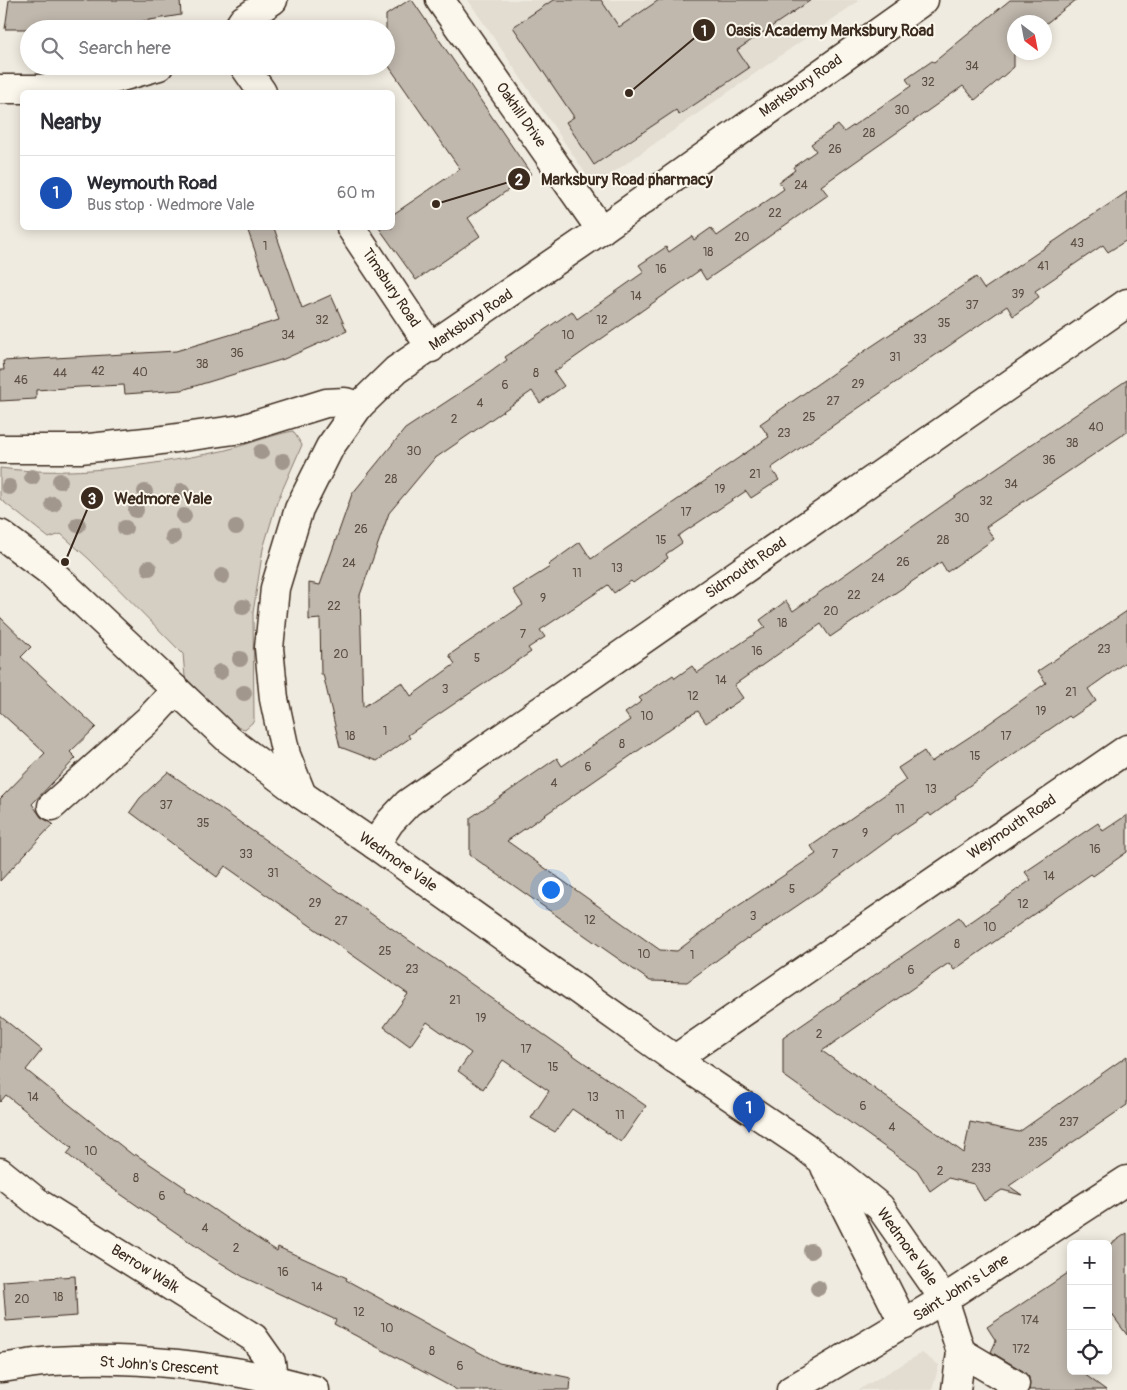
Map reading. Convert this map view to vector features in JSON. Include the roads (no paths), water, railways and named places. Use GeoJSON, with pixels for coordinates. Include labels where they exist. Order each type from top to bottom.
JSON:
{"type":"FeatureCollection","features":[{"type":"Feature","properties":{"kind":"street"},"geometry":{"type":"LineString","coordinates":[[243,20],[273,0]]}},
{"type":"Feature","properties":{"kind":"street","name":"Oakhill Drive"},"geometry":{"type":"LineString","coordinates":[[440,0],[601,230]]}},
{"type":"Feature","properties":{"kind":"street","name":"Marksbury Road"},"geometry":{"type":"LineString","coordinates":[[302,795],[286,755],[274,699],[269,648],[275,588],[299,509],[330,447],[359,406],[396,370],[431,348],[601,230],[924,0]]}},
{"type":"Feature","properties":{"kind":"street"},"geometry":{"type":"LineString","coordinates":[[0,89],[37,89],[93,85],[128,75]]}},
{"type":"Feature","properties":{"kind":"street"},"geometry":{"type":"LineString","coordinates":[[250,75],[261,90]]}},
{"type":"Feature","properties":{"kind":"street","name":"Timsbury Road"},"geometry":{"type":"LineString","coordinates":[[352,230],[431,348]]}},
{"type":"Feature","properties":{"kind":"street","name":"Sidmouth Road"},"geometry":{"type":"LineString","coordinates":[[375,845],[390,822],[408,803],[1127,303]]}},
{"type":"Feature","properties":{"kind":"street"},"geometry":{"type":"LineString","coordinates":[[0,449],[80,449],[155,441],[242,429],[326,403],[345,402],[359,406]]}},
{"type":"Feature","properties":{"kind":"street","name":"Wedmore Vale"},"geometry":{"type":"LineString","coordinates":[[0,534],[52,573],[228,739],[302,795],[675,1059],[821,1159],[880,1207],[944,1299],[961,1352]]}},
{"type":"Feature","properties":{"kind":"street"},"geometry":{"type":"LineString","coordinates":[[52,806],[148,720],[176,690]]}},
{"type":"Feature","properties":{"kind":"street","name":"Weymouth Road"},"geometry":{"type":"LineString","coordinates":[[675,1059],[1127,749]]}},
{"type":"Feature","properties":{"kind":"street","name":"Wedmore Vale"},"geometry":{"type":"LineString","coordinates":[[821,1159],[904,1324]]}},
{"type":"Feature","properties":{"kind":"street","name":"Berrow Walk"},"geometry":{"type":"LineString","coordinates":[[0,1172],[41,1205],[254,1338],[271,1362],[272,1378]]}},
{"type":"Feature","properties":{"kind":"street","name":"Saint John's Lane"},"geometry":{"type":"LineString","coordinates":[[791,1390],[944,1299],[1127,1180]]}},
{"type":"Feature","properties":{"kind":"street"},"geometry":{"type":"LineString","coordinates":[[956,1390],[961,1352],[1015,1384]]}},
{"type":"Feature","properties":{"kind":"street","name":"St John's Crescent"},"geometry":{"type":"LineString","coordinates":[[0,1368],[53,1361],[135,1362],[207,1367],[272,1378],[315,1390]]}},
{"type":"Feature","properties":{"kind":"place","name":"Oasis Academy Marksbury Road"},"geometry":{"type":"Point","coordinates":[629,93]}},
{"type":"Feature","properties":{"kind":"place","name":"Marksbury Road pharmacy"},"geometry":{"type":"Point","coordinates":[436,204]}},
{"type":"Feature","properties":{"kind":"place","name":"Wedmore Vale"},"geometry":{"type":"Point","coordinates":[65,562]}},
{"type":"Feature","properties":{"kind":"place","name":"Weymouth Road"},"geometry":{"type":"Point","coordinates":[749,1133]}}]}
